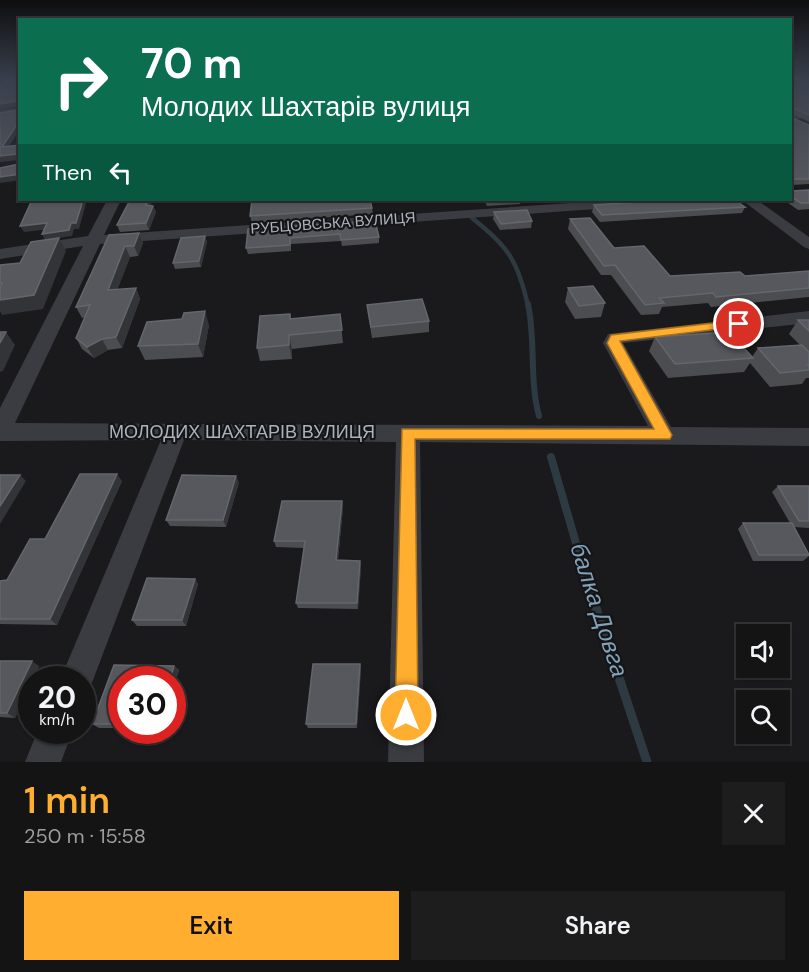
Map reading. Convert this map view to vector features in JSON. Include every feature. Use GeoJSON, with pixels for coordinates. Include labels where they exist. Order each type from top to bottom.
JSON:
{"type":"FeatureCollection","features":[{"type":"Feature","properties":{"kind":"street"},"geometry":{"type":"LineString","coordinates":[[792,117],[809,115]]}},
{"type":"Feature","properties":{"kind":"street"},"geometry":{"type":"LineString","coordinates":[[792,118],[809,128]]}},
{"type":"Feature","properties":{"kind":"street"},"geometry":{"type":"LineString","coordinates":[[0,431],[114,201]]}},
{"type":"Feature","properties":{"kind":"street","name":"РУБЦОВСЬКА ВУЛИЦЯ"},"geometry":{"type":"LineString","coordinates":[[0,254],[94,240],[653,201]]}},
{"type":"Feature","properties":{"kind":"street"},"geometry":{"type":"LineString","coordinates":[[750,201],[809,244]]}},
{"type":"Feature","properties":{"kind":"street"},"geometry":{"type":"LineString","coordinates":[[664,435],[613,343],[615,338],[809,317]]}},
{"type":"Feature","properties":{"kind":"street","name":"МОЛОДИХ ШАХТАРІВ ВУЛИЦЯ"},"geometry":{"type":"LineString","coordinates":[[0,431],[809,437]]}},
{"type":"Feature","properties":{"kind":"street"},"geometry":{"type":"LineString","coordinates":[[82,666],[176,431]]}},
{"type":"Feature","properties":{"kind":"street"},"geometry":{"type":"LineString","coordinates":[[406,762],[408,433]]}},
{"type":"Feature","properties":{"kind":"street"},"geometry":{"type":"LineString","coordinates":[[43,762],[50,744]]}},
{"type":"Feature","properties":{"kind":"building"},"geometry":{"type":"Polygon","coordinates":[[[0,115],[18,115],[18,123],[2,147],[18,145],[18,159],[17,154],[0,156],[0,115]]]}},
{"type":"Feature","properties":{"kind":"building"},"geometry":{"type":"Polygon","coordinates":[[[792,118],[809,125],[809,179],[792,179],[792,118]]]}},
{"type":"Feature","properties":{"kind":"building"},"geometry":{"type":"Polygon","coordinates":[[[18,164],[18,174],[0,177],[0,168],[18,164]]]}},
{"type":"Feature","properties":{"kind":"building"},"geometry":{"type":"Polygon","coordinates":[[[809,190],[809,203],[801,203],[792,197],[792,191],[809,190]]]}},
{"type":"Feature","properties":{"kind":"building"},"geometry":{"type":"Polygon","coordinates":[[[32,201],[83,201],[76,223],[71,223],[69,230],[42,234],[47,223],[20,226],[32,201]]]}},
{"type":"Feature","properties":{"kind":"building"},"geometry":{"type":"Polygon","coordinates":[[[129,201],[148,201],[146,205],[153,206],[146,223],[117,225],[129,201]]]}},
{"type":"Feature","properties":{"kind":"building"},"geometry":{"type":"Polygon","coordinates":[[[252,201],[370,201],[372,208],[250,216],[252,201]]]}},
{"type":"Feature","properties":{"kind":"building"},"geometry":{"type":"Polygon","coordinates":[[[654,201],[736,201],[745,207],[602,215],[594,205],[654,201]]]}},
{"type":"Feature","properties":{"kind":"building"},"geometry":{"type":"Polygon","coordinates":[[[527,210],[532,221],[501,224],[494,212],[527,210]]]}},
{"type":"Feature","properties":{"kind":"building"},"geometry":{"type":"Polygon","coordinates":[[[590,218],[614,248],[644,246],[670,276],[740,272],[745,276],[809,271],[809,288],[716,297],[713,293],[659,298],[664,303],[645,305],[615,265],[604,266],[570,219],[590,218]]]}},
{"type":"Feature","properties":{"kind":"building"},"geometry":{"type":"Polygon","coordinates":[[[375,221],[379,237],[341,240],[340,234],[290,238],[290,245],[246,248],[248,229],[375,221]]]}},
{"type":"Feature","properties":{"kind":"building"},"geometry":{"type":"Polygon","coordinates":[[[139,233],[134,246],[125,246],[108,290],[136,288],[116,337],[102,339],[87,347],[76,338],[90,305],[76,307],[109,235],[139,233]]]}},
{"type":"Feature","properties":{"kind":"building"},"geometry":{"type":"Polygon","coordinates":[[[205,236],[199,261],[173,263],[181,238],[205,236]]]}},
{"type":"Feature","properties":{"kind":"building"},"geometry":{"type":"Polygon","coordinates":[[[59,238],[34,295],[0,300],[2,283],[0,283],[0,265],[20,263],[31,242],[59,238]]]}},
{"type":"Feature","properties":{"kind":"building"},"geometry":{"type":"Polygon","coordinates":[[[593,286],[605,303],[579,306],[568,288],[593,286]]]}},
{"type":"Feature","properties":{"kind":"building"},"geometry":{"type":"Polygon","coordinates":[[[422,299],[429,321],[371,327],[367,305],[422,299]]]}},
{"type":"Feature","properties":{"kind":"building"},"geometry":{"type":"Polygon","coordinates":[[[205,311],[198,344],[138,346],[147,322],[182,319],[184,313],[205,311]]]}},
{"type":"Feature","properties":{"kind":"building"},"geometry":{"type":"Polygon","coordinates":[[[290,314],[290,319],[340,314],[342,330],[289,335],[289,345],[257,348],[260,316],[290,314]]]}},
{"type":"Feature","properties":{"kind":"building"},"geometry":{"type":"Polygon","coordinates":[[[798,320],[809,320],[809,331],[798,320]]]}},
{"type":"Feature","properties":{"kind":"building"},"geometry":{"type":"Polygon","coordinates":[[[0,332],[6,332],[0,343],[0,332]]]}},
{"type":"Feature","properties":{"kind":"building"},"geometry":{"type":"Polygon","coordinates":[[[730,332],[753,358],[675,364],[655,337],[730,332]]]}},
{"type":"Feature","properties":{"kind":"building"},"geometry":{"type":"Polygon","coordinates":[[[802,345],[809,352],[809,370],[780,373],[758,348],[802,345]]]}},
{"type":"Feature","properties":{"kind":"building"},"geometry":{"type":"Polygon","coordinates":[[[80,474],[117,474],[50,619],[0,619],[0,581],[7,580],[30,539],[45,539],[80,474]]]}},
{"type":"Feature","properties":{"kind":"building"},"geometry":{"type":"Polygon","coordinates":[[[0,475],[20,475],[0,506],[0,475]]]}},
{"type":"Feature","properties":{"kind":"building"},"geometry":{"type":"Polygon","coordinates":[[[182,475],[236,476],[223,520],[166,520],[182,475]]]}},
{"type":"Feature","properties":{"kind":"building"},"geometry":{"type":"Polygon","coordinates":[[[778,486],[809,486],[809,521],[799,521],[778,486]]]}},
{"type":"Feature","properties":{"kind":"building"},"geometry":{"type":"Polygon","coordinates":[[[282,501],[342,501],[336,560],[360,561],[357,603],[296,603],[305,541],[274,541],[282,501]]]}},
{"type":"Feature","properties":{"kind":"building"},"geometry":{"type":"Polygon","coordinates":[[[743,523],[792,523],[809,555],[759,555],[743,523]]]}},
{"type":"Feature","properties":{"kind":"building"},"geometry":{"type":"Polygon","coordinates":[[[147,578],[195,579],[182,620],[132,620],[147,578]]]}},
{"type":"Feature","properties":{"kind":"building"},"geometry":{"type":"Polygon","coordinates":[[[0,661],[32,661],[30,666],[18,666],[18,690],[7,713],[0,713],[0,661]]]}},
{"type":"Feature","properties":{"kind":"building"},"geometry":{"type":"Polygon","coordinates":[[[313,664],[360,664],[356,724],[306,724],[313,664]]]}},
{"type":"Feature","properties":{"kind":"building"},"geometry":{"type":"Polygon","coordinates":[[[114,665],[174,666],[114,666],[114,665]]]}},
{"type":"Feature","properties":{"kind":"building"},"geometry":{"type":"Polygon","coordinates":[[[108,681],[108,724],[96,724],[96,713],[108,681]]]}},
{"type":"Feature","properties":{"kind":"waterway","name":"балка Довга"},"geometry":{"type":"LineString","coordinates":[[472,218],[495,237],[510,256],[520,277],[528,306]]}},
{"type":"Feature","properties":{"kind":"waterway","name":"балка Довга"},"geometry":{"type":"LineString","coordinates":[[528,304],[532,332],[534,388],[539,416]]}},
{"type":"Feature","properties":{"kind":"waterway","name":"балка Довга"},"geometry":{"type":"LineString","coordinates":[[551,457],[585,574]]}},
{"type":"Feature","properties":{"kind":"waterway","name":"балка Довга"},"geometry":{"type":"LineString","coordinates":[[584,572],[647,762]]}},
{"type":"Feature","properties":{"kind":"route"},"geometry":{"type":"LineString","coordinates":[[406,715],[408,433],[664,435],[613,343],[615,338],[622,335],[739,324]]}}]}
